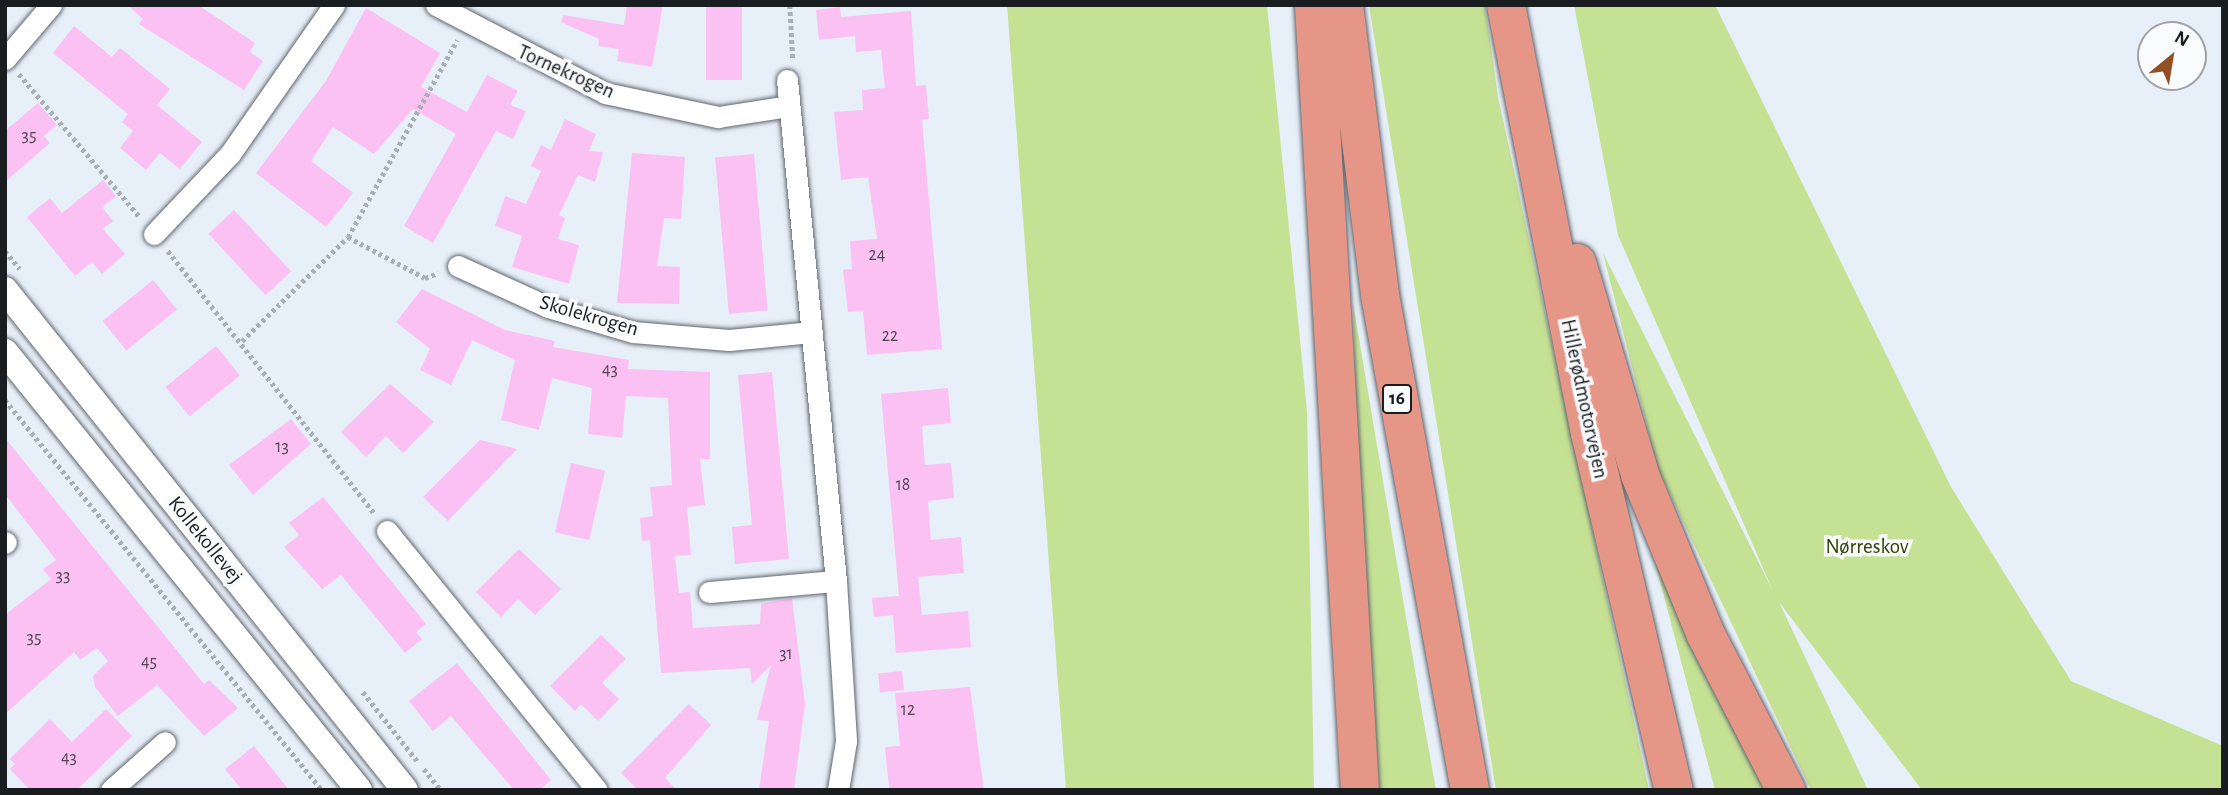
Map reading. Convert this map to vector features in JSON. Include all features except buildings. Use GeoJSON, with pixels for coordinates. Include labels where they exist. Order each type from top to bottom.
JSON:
{"type":"FeatureCollection","features":[{"type":"Feature","properties":{"kind":"highway"},"geometry":{"type":"LineString","coordinates":[[1314,5],[1360,790]]}},
{"type":"Feature","properties":{"kind":"highway","name":"16"},"geometry":{"type":"LineString","coordinates":[[1344,5],[1397,402],[1470,790]]}},
{"type":"Feature","properties":{"kind":"highway","name":"Hillerødmotorvejen"},"geometry":{"type":"LineString","coordinates":[[1506,5],[1517,73],[1590,433],[1674,790]]}},
{"type":"Feature","properties":{"kind":"highway"},"geometry":{"type":"LineString","coordinates":[[1517,73],[1640,475],[1705,633],[1786,790]]}},
{"type":"Feature","properties":{"kind":"street"},"geometry":{"type":"LineString","coordinates":[[10,64],[51,5]]}},
{"type":"Feature","properties":{"kind":"street"},"geometry":{"type":"LineString","coordinates":[[154,234],[230,154],[334,5]]}},
{"type":"Feature","properties":{"kind":"street","name":"Tornekrogen"},"geometry":{"type":"LineString","coordinates":[[436,5],[606,93],[654,106],[718,117],[788,106]]}},
{"type":"Feature","properties":{"kind":"street"},"geometry":{"type":"LineString","coordinates":[[787,80],[836,581],[846,741],[838,790]]}},
{"type":"Feature","properties":{"kind":"street","name":"Skolekrogen"},"geometry":{"type":"LineString","coordinates":[[458,266],[548,307],[634,332],[729,341],[811,332]]}},
{"type":"Feature","properties":{"kind":"street","name":"Kollekollevej"},"geometry":{"type":"LineString","coordinates":[[5,290],[405,790]]}},
{"type":"Feature","properties":{"kind":"street","name":"Kollekollevej"},"geometry":{"type":"LineString","coordinates":[[5,352],[359,790]]}},
{"type":"Feature","properties":{"kind":"street"},"geometry":{"type":"LineString","coordinates":[[387,531],[597,790]]}},
{"type":"Feature","properties":{"kind":"street"},"geometry":{"type":"LineString","coordinates":[[709,592],[836,581]]}},
{"type":"Feature","properties":{"kind":"street"},"geometry":{"type":"LineString","coordinates":[[111,790],[166,742]]}},
{"type":"Feature","properties":{"kind":"path"},"geometry":{"type":"LineString","coordinates":[[787,80],[786,67],[795,58],[788,44],[795,16],[790,5]]}},
{"type":"Feature","properties":{"kind":"path"},"geometry":{"type":"LineString","coordinates":[[242,341],[348,237],[467,23]]}},
{"type":"Feature","properties":{"kind":"path"},"geometry":{"type":"LineString","coordinates":[[10,64],[242,341],[387,531]]}},
{"type":"Feature","properties":{"kind":"path"},"geometry":{"type":"LineString","coordinates":[[348,237],[425,278],[458,266]]}},
{"type":"Feature","properties":{"kind":"path"},"geometry":{"type":"LineString","coordinates":[[5,400],[321,790]]}},
{"type":"Feature","properties":{"kind":"green space"},"geometry":{"type":"Polygon","coordinates":[[[1007,5],[1267,5],[1307,411],[1314,790],[1066,790],[1007,5]]]}},
{"type":"Feature","properties":{"kind":"green space"},"geometry":{"type":"Polygon","coordinates":[[[1369,5],[1485,5],[1498,97],[1649,790],[1496,790],[1369,5]]]}},
{"type":"Feature","properties":{"kind":"green space","name":"Nørreskov"},"geometry":{"type":"Polygon","coordinates":[[[1574,5],[1715,5],[1951,487],[2071,681],[2223,746],[2223,790],[1922,790],[1779,602],[1868,790],[1811,790],[1658,469],[1603,253],[1773,591],[1618,235],[1574,5]]]}},
{"type":"Feature","properties":{"kind":"green space"},"geometry":{"type":"Polygon","coordinates":[[[1353,303],[1421,706],[1436,790],[1366,790],[1353,303]]]}},
{"type":"Feature","properties":{"kind":"green space"},"geometry":{"type":"Polygon","coordinates":[[[1652,551],[1775,790],[1715,790],[1652,551]]]}}]}
